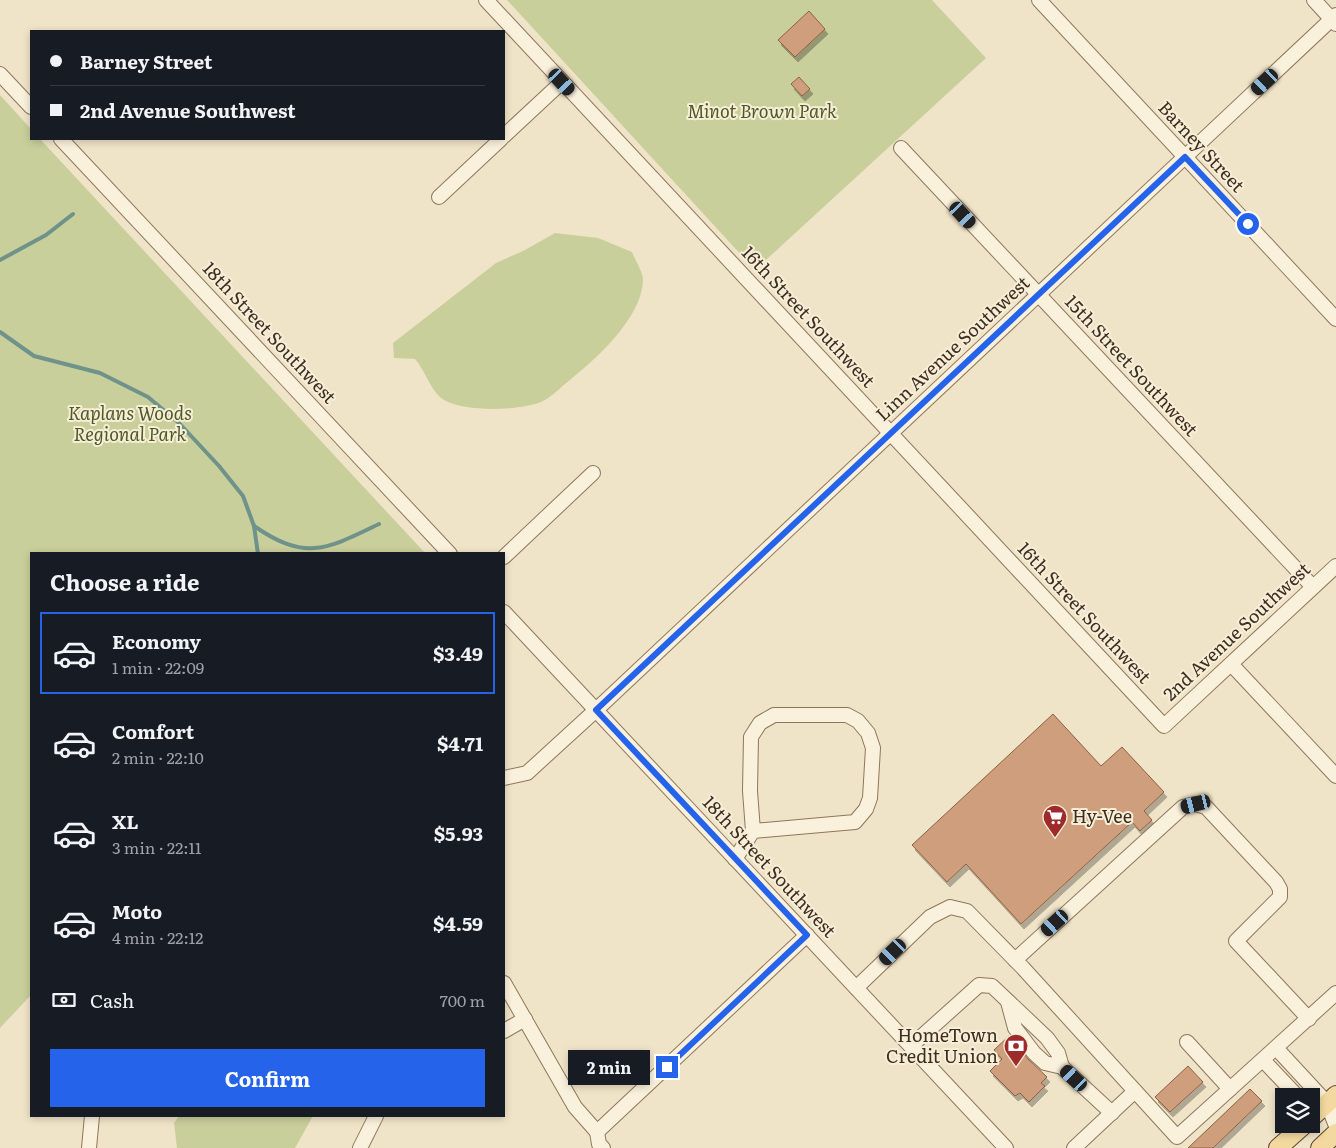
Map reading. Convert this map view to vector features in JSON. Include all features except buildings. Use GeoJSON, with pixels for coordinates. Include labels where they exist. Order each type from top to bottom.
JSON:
{"type":"FeatureCollection","features":[{"type":"Feature","properties":{"kind":"main road"},"geometry":{"type":"LineString","coordinates":[[1320,1148],[1336,1130]]}},
{"type":"Feature","properties":{"kind":"main road"},"geometry":{"type":"LineString","coordinates":[[1278,1148],[1294,1133]]}},
{"type":"Feature","properties":{"kind":"street","name":"16th Street Southwest"},"geometry":{"type":"LineString","coordinates":[[486,0],[1164,726]]}},
{"type":"Feature","properties":{"kind":"street","name":"Barney Street"},"geometry":{"type":"LineString","coordinates":[[1039,0],[1336,319]]}},
{"type":"Feature","properties":{"kind":"street"},"geometry":{"type":"LineString","coordinates":[[1314,0],[1335,19]]}},
{"type":"Feature","properties":{"kind":"street","name":"Linn Avenue Southwest"},"geometry":{"type":"LineString","coordinates":[[505,778],[527,773],[596,710],[1185,157],[1335,19]]}},
{"type":"Feature","properties":{"kind":"street"},"geometry":{"type":"LineString","coordinates":[[0,74],[30,106]]}},
{"type":"Feature","properties":{"kind":"street"},"geometry":{"type":"LineString","coordinates":[[505,135],[562,82]]}},
{"type":"Feature","properties":{"kind":"street","name":"18th Street Southwest"},"geometry":{"type":"LineString","coordinates":[[62,140],[448,552]]}},
{"type":"Feature","properties":{"kind":"street"},"geometry":{"type":"LineString","coordinates":[[439,197],[500,140]]}},
{"type":"Feature","properties":{"kind":"street","name":"15th Street Southwest"},"geometry":{"type":"LineString","coordinates":[[900,148],[1313,587]]}},
{"type":"Feature","properties":{"kind":"street"},"geometry":{"type":"LineString","coordinates":[[505,556],[593,473]]}},
{"type":"Feature","properties":{"kind":"street","name":"2nd Avenue Southwest"},"geometry":{"type":"LineString","coordinates":[[1164,726],[1336,566]]}},
{"type":"Feature","properties":{"kind":"street","name":"18th Street Southwest"},"geometry":{"type":"LineString","coordinates":[[505,613],[1006,1148]]}},
{"type":"Feature","properties":{"kind":"street"},"geometry":{"type":"LineString","coordinates":[[1231,664],[1336,776]]}},
{"type":"Feature","properties":{"kind":"street"},"geometry":{"type":"LineString","coordinates":[[735,859],[753,831],[750,791],[752,737],[760,723],[774,715],[805,714],[847,715],[858,721],[868,733],[873,748],[870,798],[866,810],[856,822],[753,831]]}},
{"type":"Feature","properties":{"kind":"street"},"geometry":{"type":"LineString","coordinates":[[1015,960],[1183,807],[1196,804],[1206,807],[1276,882],[1280,889],[1280,897],[1236,941],[1309,1019]]}},
{"type":"Feature","properties":{"kind":"street"},"geometry":{"type":"LineString","coordinates":[[856,988],[930,917],[950,907],[967,911],[975,917],[1015,960],[1177,1138],[1276,1050],[1336,993]]}},
{"type":"Feature","properties":{"kind":"street"},"geometry":{"type":"LineString","coordinates":[[505,984],[576,1107],[599,1143],[807,935]]}},
{"type":"Feature","properties":{"kind":"street"},"geometry":{"type":"LineString","coordinates":[[911,1046],[979,984],[992,986],[1047,1038],[1058,1053],[1062,1067]]}},
{"type":"Feature","properties":{"kind":"street"},"geometry":{"type":"LineString","coordinates":[[1008,1002],[1015,1028],[1034,1053],[1046,1063],[1062,1067],[1112,1113]]}},
{"type":"Feature","properties":{"kind":"street"},"geometry":{"type":"LineString","coordinates":[[505,1030],[525,1020]]}},
{"type":"Feature","properties":{"kind":"street"},"geometry":{"type":"LineString","coordinates":[[1187,1042],[1230,1089]]}},
{"type":"Feature","properties":{"kind":"street"},"geometry":{"type":"LineString","coordinates":[[1276,1050],[1302,1088]]}},
{"type":"Feature","properties":{"kind":"street"},"geometry":{"type":"LineString","coordinates":[[1263,1060],[1289,1088]]}},
{"type":"Feature","properties":{"kind":"street"},"geometry":{"type":"LineString","coordinates":[[1074,1148],[1134,1091]]}},
{"type":"Feature","properties":{"kind":"street"},"geometry":{"type":"LineString","coordinates":[[1320,1114],[1336,1130]]}},
{"type":"Feature","properties":{"kind":"street"},"geometry":{"type":"LineString","coordinates":[[89,1148],[92,1117]]}},
{"type":"Feature","properties":{"kind":"street"},"geometry":{"type":"LineString","coordinates":[[360,1148],[376,1117]]}},
{"type":"Feature","properties":{"kind":"green space","name":"Minot Brown Park"},"geometry":{"type":"Polygon","coordinates":[[[507,0],[932,0],[986,58],[755,270],[507,0]]]}},
{"type":"Feature","properties":{"kind":"green space","name":"Kaplans Woods Regional Park"},"geometry":{"type":"Polygon","coordinates":[[[0,95],[30,128],[30,140],[41,140],[424,552],[30,552],[30,996],[0,1028],[0,95]]]}},
{"type":"Feature","properties":{"kind":"green space"},"geometry":{"type":"Polygon","coordinates":[[[555,233],[598,238],[632,252],[643,280],[641,295],[634,310],[614,338],[589,364],[550,397],[541,402],[519,407],[491,409],[453,404],[444,400],[435,392],[415,359],[394,358],[393,343],[496,263],[525,250],[555,233]]]}},
{"type":"Feature","properties":{"kind":"green space"},"geometry":{"type":"Polygon","coordinates":[[[178,1117],[312,1117],[295,1148],[177,1148],[174,1123],[178,1117]]]}},
{"type":"Feature","properties":{"kind":"waterway"},"geometry":{"type":"LineString","coordinates":[[0,260],[46,235],[73,214]]}},
{"type":"Feature","properties":{"kind":"waterway"},"geometry":{"type":"LineString","coordinates":[[0,332],[34,356],[100,373],[148,397],[179,423],[219,466],[243,496],[254,526],[258,552]]}},
{"type":"Feature","properties":{"kind":"waterway"},"geometry":{"type":"LineString","coordinates":[[254,526],[288,544],[303,548],[316,548],[345,540],[379,524]]}},
{"type":"Feature","properties":{"kind":"place","name":"Hy-Vee"},"geometry":{"type":"Point","coordinates":[1055,838]}},
{"type":"Feature","properties":{"kind":"place","name":"HomeTown Credit Union"},"geometry":{"type":"Point","coordinates":[1016,1067]}},
{"type":"Feature","properties":{"kind":"route"},"geometry":{"type":"LineString","coordinates":[[667,1067],[807,935],[596,710],[1185,157],[1248,224]]}}]}
